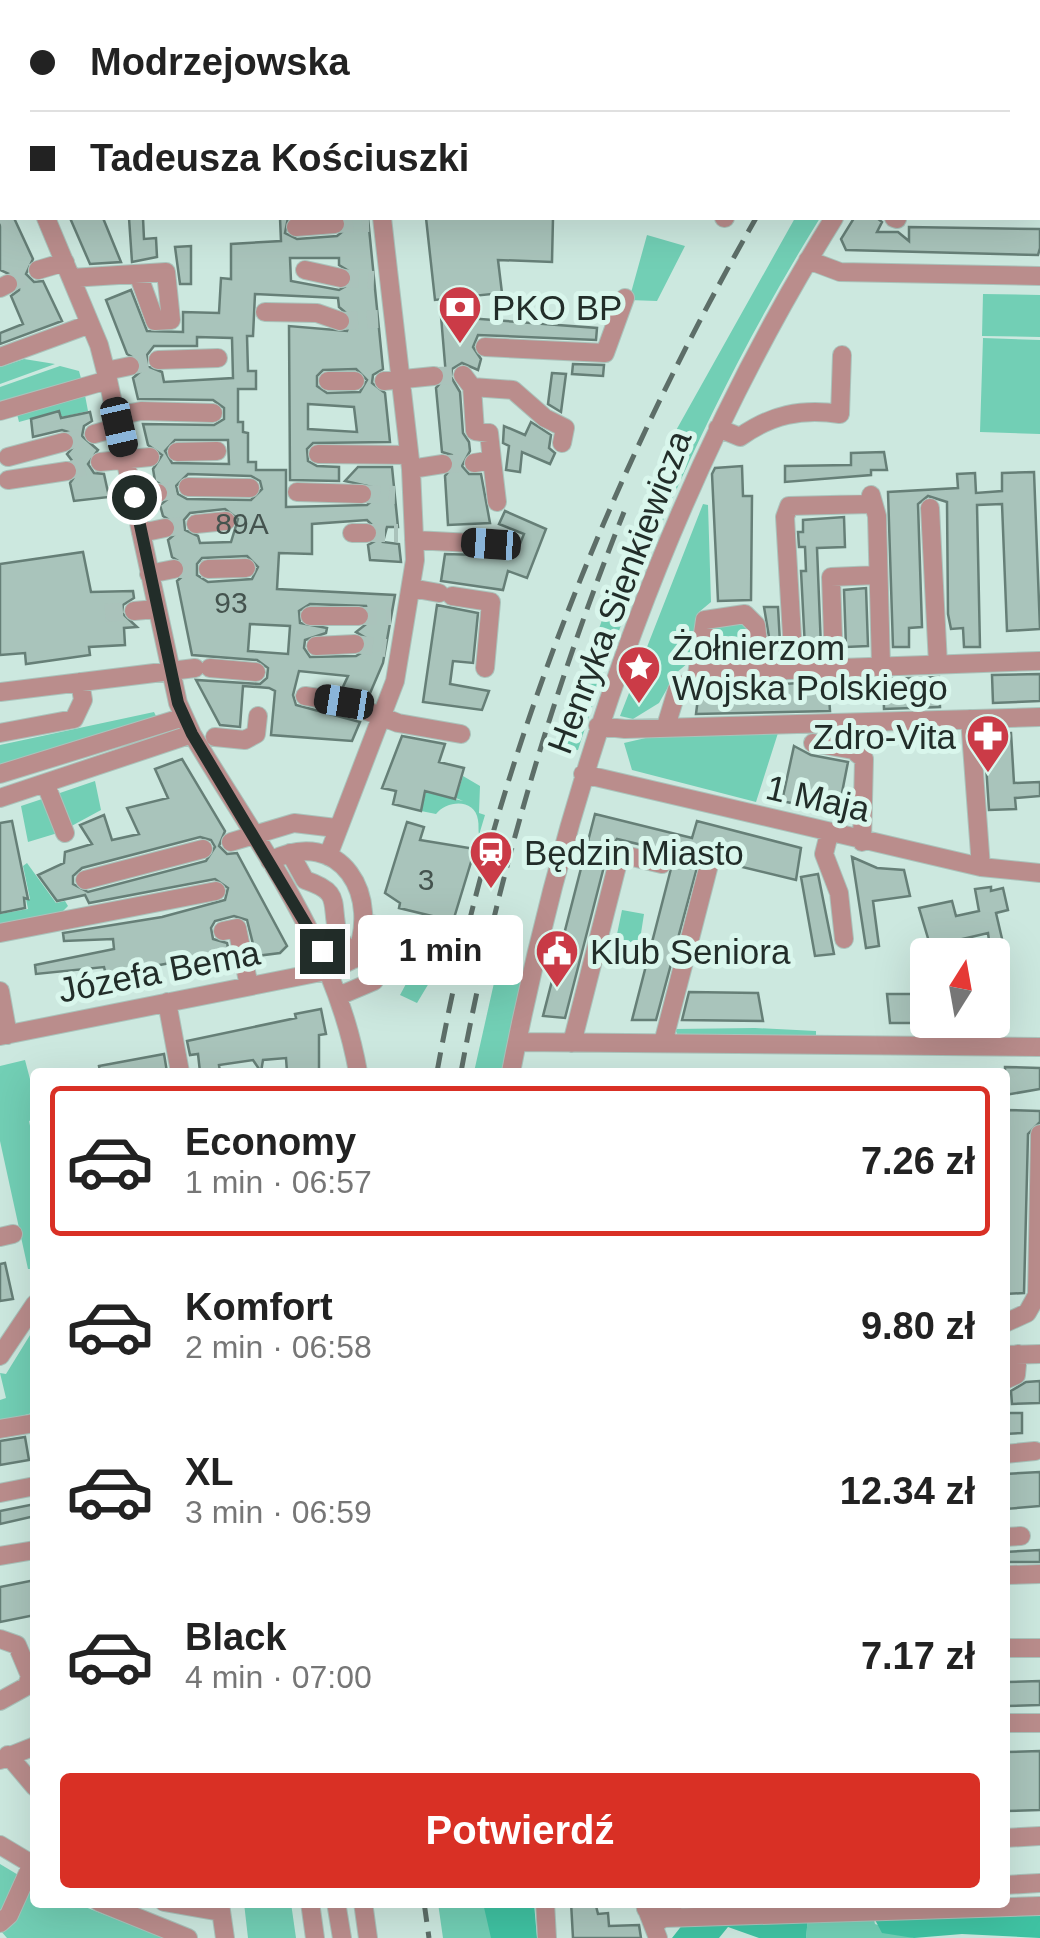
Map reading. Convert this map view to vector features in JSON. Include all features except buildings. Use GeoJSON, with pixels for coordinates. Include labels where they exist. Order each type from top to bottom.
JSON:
{"type":"FeatureCollection","features":[{"type":"Feature","properties":{"kind":"street"},"geometry":{"type":"LineString","coordinates":[[47,220],[107,375],[169,670],[188,726],[331,970],[341,995],[357,1068]]}},
{"type":"Feature","properties":{"kind":"street"},"geometry":{"type":"LineString","coordinates":[[328,856],[381,718],[398,617],[410,588],[403,495],[410,462],[392,380],[377,220]]}},
{"type":"Feature","properties":{"kind":"street","name":"Henryka Sienkiewicza"},"geometry":{"type":"LineString","coordinates":[[512,1068],[583,774],[625,646],[718,428],[833,220]]}},
{"type":"Feature","properties":{"kind":"street"},"geometry":{"type":"LineString","coordinates":[[296,227],[335,224]]}},
{"type":"Feature","properties":{"kind":"street"},"geometry":{"type":"LineString","coordinates":[[808,260],[840,272],[1040,276]]}},
{"type":"Feature","properties":{"kind":"street"},"geometry":{"type":"LineString","coordinates":[[38,270],[138,274]]}},
{"type":"Feature","properties":{"kind":"street"},"geometry":{"type":"LineString","coordinates":[[304,270],[341,278]]}},
{"type":"Feature","properties":{"kind":"street"},"geometry":{"type":"LineString","coordinates":[[485,347],[604,354],[625,298]]}},
{"type":"Feature","properties":{"kind":"street"},"geometry":{"type":"LineString","coordinates":[[265,312],[317,313],[340,321]]}},
{"type":"Feature","properties":{"kind":"street"},"geometry":{"type":"LineString","coordinates":[[0,358],[90,324]]}},
{"type":"Feature","properties":{"kind":"street"},"geometry":{"type":"LineString","coordinates":[[718,428],[740,438],[765,419],[812,410],[840,414],[842,355]]}},
{"type":"Feature","properties":{"kind":"street"},"geometry":{"type":"LineString","coordinates":[[158,360],[218,358]]}},
{"type":"Feature","properties":{"kind":"street"},"geometry":{"type":"LineString","coordinates":[[0,411],[130,366]]}},
{"type":"Feature","properties":{"kind":"street"},"geometry":{"type":"LineString","coordinates":[[392,380],[434,376]]}},
{"type":"Feature","properties":{"kind":"street"},"geometry":{"type":"LineString","coordinates":[[328,381],[355,381]]}},
{"type":"Feature","properties":{"kind":"street"},"geometry":{"type":"LineString","coordinates":[[497,502],[483,462],[489,433],[476,430],[468,381],[513,390],[545,418],[565,428],[562,443]]}},
{"type":"Feature","properties":{"kind":"street"},"geometry":{"type":"LineString","coordinates":[[94,434],[140,411],[213,413]]}},
{"type":"Feature","properties":{"kind":"street"},"geometry":{"type":"LineString","coordinates":[[8,457],[64,442]]}},
{"type":"Feature","properties":{"kind":"street"},"geometry":{"type":"LineString","coordinates":[[177,452],[217,451]]}},
{"type":"Feature","properties":{"kind":"street"},"geometry":{"type":"LineString","coordinates":[[318,454],[443,464]]}},
{"type":"Feature","properties":{"kind":"street"},"geometry":{"type":"LineString","coordinates":[[100,462],[150,457]]}},
{"type":"Feature","properties":{"kind":"street"},"geometry":{"type":"LineString","coordinates":[[8,480],[66,471]]}},
{"type":"Feature","properties":{"kind":"street"},"geometry":{"type":"LineString","coordinates":[[188,487],[250,488]]}},
{"type":"Feature","properties":{"kind":"street"},"geometry":{"type":"LineString","coordinates":[[296,492],[362,494]]}},
{"type":"Feature","properties":{"kind":"street"},"geometry":{"type":"LineString","coordinates":[[134,497],[158,493]]}},
{"type":"Feature","properties":{"kind":"street"},"geometry":{"type":"LineString","coordinates":[[794,670],[785,517],[789,506],[871,499],[877,516],[881,666]]}},
{"type":"Feature","properties":{"kind":"street"},"geometry":{"type":"LineString","coordinates":[[930,508],[938,664]]}},
{"type":"Feature","properties":{"kind":"street"},"geometry":{"type":"LineString","coordinates":[[196,524],[226,521]]}},
{"type":"Feature","properties":{"kind":"street"},"geometry":{"type":"LineString","coordinates":[[141,533],[166,528]]}},
{"type":"Feature","properties":{"kind":"street"},"geometry":{"type":"LineString","coordinates":[[409,535],[491,544]]}},
{"type":"Feature","properties":{"kind":"street"},"geometry":{"type":"LineString","coordinates":[[208,569],[246,568]]}},
{"type":"Feature","properties":{"kind":"street"},"geometry":{"type":"LineString","coordinates":[[149,574],[174,569]]}},
{"type":"Feature","properties":{"kind":"street"},"geometry":{"type":"LineString","coordinates":[[834,668],[830,577],[878,576]]}},
{"type":"Feature","properties":{"kind":"street"},"geometry":{"type":"LineString","coordinates":[[410,588],[491,602],[484,668]]}},
{"type":"Feature","properties":{"kind":"street"},"geometry":{"type":"LineString","coordinates":[[134,612],[156,609]]}},
{"type":"Feature","properties":{"kind":"street"},"geometry":{"type":"LineString","coordinates":[[696,675],[705,620],[745,614],[756,624],[760,670]]}},
{"type":"Feature","properties":{"kind":"street"},"geometry":{"type":"LineString","coordinates":[[310,616],[359,616]]}},
{"type":"Feature","properties":{"kind":"street"},"geometry":{"type":"LineString","coordinates":[[316,646],[355,644]]}},
{"type":"Feature","properties":{"kind":"street"},"geometry":{"type":"LineString","coordinates":[[666,726],[677,690],[696,675],[1040,661]]}},
{"type":"Feature","properties":{"kind":"street"},"geometry":{"type":"LineString","coordinates":[[0,692],[169,670],[256,672]]}},
{"type":"Feature","properties":{"kind":"street"},"geometry":{"type":"LineString","coordinates":[[0,733],[74,719],[83,700],[80,682]]}},
{"type":"Feature","properties":{"kind":"street"},"geometry":{"type":"LineString","coordinates":[[305,696],[344,702],[381,718],[461,734]]}},
{"type":"Feature","properties":{"kind":"street"},"geometry":{"type":"LineString","coordinates":[[215,738],[245,740],[256,734],[258,716]]}},
{"type":"Feature","properties":{"kind":"street"},"geometry":{"type":"LineString","coordinates":[[598,726],[1040,718]]}},
{"type":"Feature","properties":{"kind":"street"},"geometry":{"type":"LineString","coordinates":[[970,719],[981,868]]}},
{"type":"Feature","properties":{"kind":"street"},"geometry":{"type":"LineString","coordinates":[[0,774],[188,726]]}},
{"type":"Feature","properties":{"kind":"street"},"geometry":{"type":"LineString","coordinates":[[0,798],[46,785],[188,726]]}},
{"type":"Feature","properties":{"kind":"street"},"geometry":{"type":"LineString","coordinates":[[813,743],[852,750],[864,759],[862,842]]}},
{"type":"Feature","properties":{"kind":"street","name":"1 Maja"},"geometry":{"type":"LineString","coordinates":[[583,774],[981,868],[1040,873]]}},
{"type":"Feature","properties":{"kind":"street"},"geometry":{"type":"LineString","coordinates":[[46,785],[65,833]]}},
{"type":"Feature","properties":{"kind":"street"},"geometry":{"type":"LineString","coordinates":[[231,842],[294,823],[336,828]]}},
{"type":"Feature","properties":{"kind":"street"},"geometry":{"type":"LineString","coordinates":[[828,834],[824,854],[839,893],[844,940]]}},
{"type":"Feature","properties":{"kind":"street"},"geometry":{"type":"LineString","coordinates":[[86,880],[202,849]]}},
{"type":"Feature","properties":{"kind":"street"},"geometry":{"type":"LineString","coordinates":[[270,861],[290,853],[328,856],[348,872],[360,892],[366,923],[354,960]]}},
{"type":"Feature","properties":{"kind":"street"},"geometry":{"type":"LineString","coordinates":[[290,853],[305,880],[322,886],[333,898],[337,932],[354,960]]}},
{"type":"Feature","properties":{"kind":"street"},"geometry":{"type":"LineString","coordinates":[[572,1043],[620,854],[662,864]]}},
{"type":"Feature","properties":{"kind":"street"},"geometry":{"type":"LineString","coordinates":[[663,1043],[711,857]]}},
{"type":"Feature","properties":{"kind":"street"},"geometry":{"type":"LineString","coordinates":[[0,933],[216,891]]}},
{"type":"Feature","properties":{"kind":"street"},"geometry":{"type":"LineString","coordinates":[[341,995],[374,981],[395,944],[389,928],[366,923]]}},
{"type":"Feature","properties":{"kind":"street"},"geometry":{"type":"LineString","coordinates":[[223,930],[238,928],[249,986]]}},
{"type":"Feature","properties":{"kind":"street","name":"Józefa Bema"},"geometry":{"type":"LineString","coordinates":[[4,1035],[331,970],[354,960]]}},
{"type":"Feature","properties":{"kind":"street"},"geometry":{"type":"LineString","coordinates":[[0,990],[4,1035]]}},
{"type":"Feature","properties":{"kind":"street"},"geometry":{"type":"LineString","coordinates":[[167,1002],[179,1068]]}},
{"type":"Feature","properties":{"kind":"street"},"geometry":{"type":"LineString","coordinates":[[517,1042],[1040,1047]]}},
{"type":"Feature","properties":{"kind":"street"},"geometry":{"type":"LineString","coordinates":[[1010,1322],[1027,1313],[1037,1296],[1040,1134]]}},
{"type":"Feature","properties":{"kind":"street"},"geometry":{"type":"LineString","coordinates":[[0,1356],[30,1311]]}},
{"type":"Feature","properties":{"kind":"street"},"geometry":{"type":"LineString","coordinates":[[1010,1378],[1016,1375],[1011,1354],[1040,1354]]}},
{"type":"Feature","properties":{"kind":"street"},"geometry":{"type":"LineString","coordinates":[[0,1429],[30,1424]]}},
{"type":"Feature","properties":{"kind":"street"},"geometry":{"type":"LineString","coordinates":[[1010,1454],[1036,1451]]}},
{"type":"Feature","properties":{"kind":"street"},"geometry":{"type":"LineString","coordinates":[[0,1493],[30,1487]]}},
{"type":"Feature","properties":{"kind":"street"},"geometry":{"type":"LineString","coordinates":[[0,1556],[30,1551]]}},
{"type":"Feature","properties":{"kind":"street"},"geometry":{"type":"LineString","coordinates":[[1010,1575],[1040,1574]]}},
{"type":"Feature","properties":{"kind":"street"},"geometry":{"type":"LineString","coordinates":[[0,1639],[17,1645],[30,1676],[27,1686],[0,1701]]}},
{"type":"Feature","properties":{"kind":"street"},"geometry":{"type":"LineString","coordinates":[[1010,1648],[1040,1648]]}},
{"type":"Feature","properties":{"kind":"street"},"geometry":{"type":"LineString","coordinates":[[1010,1723],[1040,1724]]}},
{"type":"Feature","properties":{"kind":"street"},"geometry":{"type":"LineString","coordinates":[[1010,1838],[1040,1836]]}},
{"type":"Feature","properties":{"kind":"street"},"geometry":{"type":"LineString","coordinates":[[0,1845],[30,1863]]}},
{"type":"Feature","properties":{"kind":"street"},"geometry":{"type":"LineString","coordinates":[[0,1923],[9,1915],[30,1871]]}},
{"type":"Feature","properties":{"kind":"street"},"geometry":{"type":"LineString","coordinates":[[1010,1885],[1040,1883]]}},
{"type":"Feature","properties":{"kind":"street"},"geometry":{"type":"LineString","coordinates":[[1010,1907],[1040,1906]]}},
{"type":"Feature","properties":{"kind":"street"},"geometry":{"type":"LineString","coordinates":[[114,1908],[188,1938]]}},
{"type":"Feature","properties":{"kind":"street"},"geometry":{"type":"LineString","coordinates":[[220,1908],[225,1938]]}},
{"type":"Feature","properties":{"kind":"street"},"geometry":{"type":"LineString","coordinates":[[311,1908],[315,1938]]}},
{"type":"Feature","properties":{"kind":"street"},"geometry":{"type":"LineString","coordinates":[[337,1908],[342,1938]]}},
{"type":"Feature","properties":{"kind":"street"},"geometry":{"type":"LineString","coordinates":[[363,1908],[368,1938]]}},
{"type":"Feature","properties":{"kind":"street"},"geometry":{"type":"LineString","coordinates":[[545,1908],[547,1938]]}},
{"type":"Feature","properties":{"kind":"street"},"geometry":{"type":"LineString","coordinates":[[650,1918],[977,1908]]}},
{"type":"Feature","properties":{"kind":"green space"},"geometry":{"type":"Polygon","coordinates":[[[794,220],[819,220],[747,345],[682,476],[626,611],[578,750],[556,752],[625,554],[674,434],[794,220]]]}},
{"type":"Feature","properties":{"kind":"green space"},"geometry":{"type":"Polygon","coordinates":[[[647,235],[685,246],[657,301],[629,300],[647,235]]]}},
{"type":"Feature","properties":{"kind":"green space"},"geometry":{"type":"Polygon","coordinates":[[[983,294],[1040,295],[1040,337],[982,336],[983,294]]]}},
{"type":"Feature","properties":{"kind":"green space"},"geometry":{"type":"Polygon","coordinates":[[[983,338],[1040,340],[1040,434],[980,432],[983,338]]]}},
{"type":"Feature","properties":{"kind":"green space"},"geometry":{"type":"Polygon","coordinates":[[[24,359],[55,364],[0,384],[0,367],[24,359]]]}},
{"type":"Feature","properties":{"kind":"green space"},"geometry":{"type":"Polygon","coordinates":[[[60,366],[79,371],[82,382],[0,406],[0,387],[60,366]]]}},
{"type":"Feature","properties":{"kind":"green space"},"geometry":{"type":"Polygon","coordinates":[[[84,390],[88,411],[62,417],[59,411],[19,422],[17,414],[84,390]]]}},
{"type":"Feature","properties":{"kind":"green space"},"geometry":{"type":"Polygon","coordinates":[[[703,504],[708,505],[711,602],[699,612],[688,663],[676,673],[659,703],[633,719],[620,716],[703,504]]]}},
{"type":"Feature","properties":{"kind":"green space"},"geometry":{"type":"Polygon","coordinates":[[[749,620],[756,660],[702,661],[708,623],[749,620]]]}},
{"type":"Feature","properties":{"kind":"green space"},"geometry":{"type":"Polygon","coordinates":[[[154,712],[159,722],[0,769],[0,745],[154,712]]]}},
{"type":"Feature","properties":{"kind":"green space"},"geometry":{"type":"Polygon","coordinates":[[[778,733],[756,802],[632,770],[624,743],[650,737],[778,733]]]}},
{"type":"Feature","properties":{"kind":"green space"},"geometry":{"type":"Polygon","coordinates":[[[463,776],[480,786],[479,813],[485,815],[479,835],[476,813],[466,805],[453,804],[436,814],[421,811],[426,792],[463,801],[456,798],[463,776]]]}},
{"type":"Feature","properties":{"kind":"green space"},"geometry":{"type":"Polygon","coordinates":[[[95,781],[101,810],[66,829],[54,795],[95,781]]]}},
{"type":"Feature","properties":{"kind":"green space"},"geometry":{"type":"Polygon","coordinates":[[[45,798],[61,832],[28,842],[21,806],[45,798]]]}},
{"type":"Feature","properties":{"kind":"green space"},"geometry":{"type":"Polygon","coordinates":[[[27,863],[56,903],[65,901],[68,906],[59,915],[0,924],[0,914],[28,909],[26,899],[30,899],[23,866],[27,863]]]}},
{"type":"Feature","properties":{"kind":"green space"},"geometry":{"type":"Polygon","coordinates":[[[622,910],[644,914],[639,946],[616,939],[622,910]]]}},
{"type":"Feature","properties":{"kind":"green space"},"geometry":{"type":"Polygon","coordinates":[[[507,925],[515,927],[504,973],[521,981],[503,1068],[475,1068],[507,925]]]}},
{"type":"Feature","properties":{"kind":"green space"},"geometry":{"type":"Polygon","coordinates":[[[420,958],[433,961],[435,973],[417,1003],[400,995],[420,958]]]}},
{"type":"Feature","properties":{"kind":"green space"},"geometry":{"type":"Polygon","coordinates":[[[675,1029],[816,1031],[816,1036],[686,1037],[678,1036],[675,1029]]]}},
{"type":"Feature","properties":{"kind":"green space"},"geometry":{"type":"Polygon","coordinates":[[[25,1060],[30,1079],[30,1269],[0,1141],[0,1066],[25,1060]]]}},
{"type":"Feature","properties":{"kind":"green space"},"geometry":{"type":"Polygon","coordinates":[[[30,1335],[30,1414],[0,1422],[0,1400],[6,1398],[0,1373],[6,1374],[30,1335]]]}},
{"type":"Feature","properties":{"kind":"green space"},"geometry":{"type":"Polygon","coordinates":[[[0,1864],[30,1882],[30,1908],[88,1908],[164,1938],[7,1938],[0,1930],[0,1864]]]}},
{"type":"Feature","properties":{"kind":"green space"},"geometry":{"type":"Polygon","coordinates":[[[245,1908],[292,1908],[296,1938],[248,1938],[245,1908]]]}},
{"type":"Feature","properties":{"kind":"green space"},"geometry":{"type":"Polygon","coordinates":[[[439,1908],[486,1908],[492,1938],[443,1938],[439,1908]]]}},
{"type":"Feature","properties":{"kind":"green space"},"geometry":{"type":"Polygon","coordinates":[[[484,1908],[534,1908],[537,1938],[491,1938],[484,1908]]]}},
{"type":"Feature","properties":{"kind":"green space"},"geometry":{"type":"Polygon","coordinates":[[[1040,1913],[1040,1938],[962,1934],[914,1938],[882,1933],[873,1916],[1040,1913]]]}},
{"type":"Feature","properties":{"kind":"green space"},"geometry":{"type":"Polygon","coordinates":[[[873,1916],[875,1924],[914,1938],[806,1938],[808,1917],[873,1916]]]}},
{"type":"Feature","properties":{"kind":"green space"},"geometry":{"type":"Polygon","coordinates":[[[808,1917],[806,1938],[759,1938],[728,1927],[719,1938],[672,1938],[683,1924],[808,1917]]]}},
{"type":"Feature","properties":{"kind":"tunnel"},"geometry":{"type":"LineString","coordinates":[[0,223],[6,220]]}},
{"type":"Feature","properties":{"kind":"tunnel"},"geometry":{"type":"LineString","coordinates":[[335,224],[369,223]]}},
{"type":"Feature","properties":{"kind":"tunnel"},"geometry":{"type":"LineString","coordinates":[[8,284],[38,270]]}},
{"type":"Feature","properties":{"kind":"tunnel"},"geometry":{"type":"LineString","coordinates":[[341,278],[374,280]]}},
{"type":"Feature","properties":{"kind":"tunnel"},"geometry":{"type":"LineString","coordinates":[[340,321],[378,319]]}},
{"type":"Feature","properties":{"kind":"tunnel"},"geometry":{"type":"LineString","coordinates":[[130,366],[158,360]]}},
{"type":"Feature","properties":{"kind":"tunnel"},"geometry":{"type":"LineString","coordinates":[[434,376],[463,375]]}},
{"type":"Feature","properties":{"kind":"tunnel"},"geometry":{"type":"LineString","coordinates":[[64,442],[94,434]]}},
{"type":"Feature","properties":{"kind":"tunnel"},"geometry":{"type":"LineString","coordinates":[[67,471],[100,462]]}},
{"type":"Feature","properties":{"kind":"tunnel"},"geometry":{"type":"LineString","coordinates":[[443,464],[474,463]]}},
{"type":"Feature","properties":{"kind":"tunnel"},"geometry":{"type":"LineString","coordinates":[[158,493],[188,487]]}},
{"type":"Feature","properties":{"kind":"tunnel"},"geometry":{"type":"LineString","coordinates":[[362,494],[395,495]]}},
{"type":"Feature","properties":{"kind":"tunnel"},"geometry":{"type":"LineString","coordinates":[[165,528],[196,524]]}},
{"type":"Feature","properties":{"kind":"tunnel"},"geometry":{"type":"LineString","coordinates":[[367,533],[398,533]]}},
{"type":"Feature","properties":{"kind":"tunnel"},"geometry":{"type":"LineString","coordinates":[[174,569],[208,569]]}},
{"type":"Feature","properties":{"kind":"tunnel"},"geometry":{"type":"LineString","coordinates":[[105,613],[134,611]]}},
{"type":"Feature","properties":{"kind":"tunnel"},"geometry":{"type":"LineString","coordinates":[[359,616],[391,616]]}},
{"type":"Feature","properties":{"kind":"tunnel"},"geometry":{"type":"LineString","coordinates":[[355,644],[386,648]]}},
{"type":"Feature","properties":{"kind":"railway"},"geometry":{"type":"LineString","coordinates":[[438,1068],[488,849],[560,632],[650,421],[755,220]]}},
{"type":"Feature","properties":{"kind":"railway"},"geometry":{"type":"LineString","coordinates":[[462,1068],[491,930],[529,788],[573,649],[624,512]]}},
{"type":"Feature","properties":{"kind":"railway"},"geometry":{"type":"LineString","coordinates":[[425,1908],[429,1938]]}},
{"type":"Feature","properties":{"kind":"place","name":"PKO BP"},"geometry":{"type":"Point","coordinates":[460,345]}},
{"type":"Feature","properties":{"kind":"place","name":"Żołnierzom Wojska Polskiego"},"geometry":{"type":"Point","coordinates":[639,705]}},
{"type":"Feature","properties":{"kind":"place","name":"Zdro-Vita"},"geometry":{"type":"Point","coordinates":[988,774]}},
{"type":"Feature","properties":{"kind":"place","name":"Będzin Miasto"},"geometry":{"type":"Point","coordinates":[491,890]}},
{"type":"Feature","properties":{"kind":"place","name":"Klub Seniora"},"geometry":{"type":"Point","coordinates":[557,989]}},
{"type":"Feature","properties":{"kind":"route"},"geometry":{"type":"LineString","coordinates":[[134,497],[178,703],[192,734],[322,951]]}}]}
